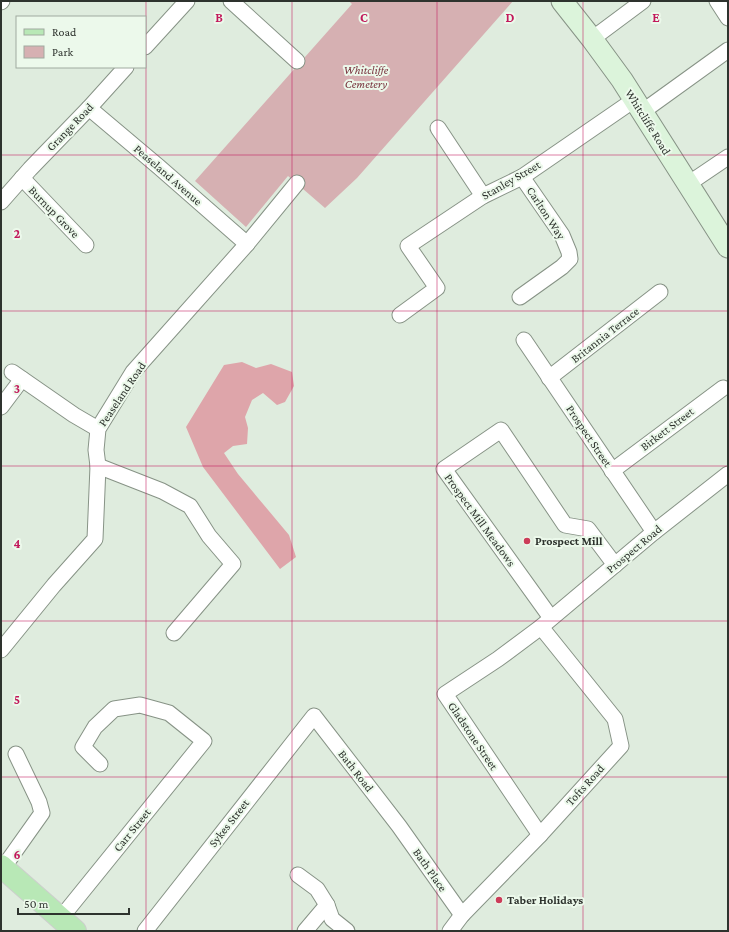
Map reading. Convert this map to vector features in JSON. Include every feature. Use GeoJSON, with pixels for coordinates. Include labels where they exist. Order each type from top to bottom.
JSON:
{"type":"FeatureCollection","features":[{"type":"Feature","properties":{"kind":"main road","name":"Whitcliffe Road"},"geometry":{"type":"LineString","coordinates":[[562,1],[622,80],[728,247]]}},
{"type":"Feature","properties":{"kind":"main road"},"geometry":{"type":"LineString","coordinates":[[2,867],[68,925]]}},
{"type":"Feature","properties":{"kind":"street"},"geometry":{"type":"LineString","coordinates":[[146,46],[187,1]]}},
{"type":"Feature","properties":{"kind":"street"},"geometry":{"type":"LineString","coordinates":[[231,1],[297,61]]}},
{"type":"Feature","properties":{"kind":"street"},"geometry":{"type":"LineString","coordinates":[[592,39],[643,1]]}},
{"type":"Feature","properties":{"kind":"street"},"geometry":{"type":"LineString","coordinates":[[718,1],[728,18]]}},
{"type":"Feature","properties":{"kind":"street","name":"Stanley Street"},"geometry":{"type":"LineString","coordinates":[[400,315],[437,288],[408,246],[483,196],[522,177],[728,50]]}},
{"type":"Feature","properties":{"kind":"street","name":"Grange Road"},"geometry":{"type":"LineString","coordinates":[[1,202],[125,68]]}},
{"type":"Feature","properties":{"kind":"street","name":"Peaseland Avenue"},"geometry":{"type":"LineString","coordinates":[[89,108],[159,166],[247,244]]}},
{"type":"Feature","properties":{"kind":"street"},"geometry":{"type":"LineString","coordinates":[[438,128],[483,196]]}},
{"type":"Feature","properties":{"kind":"street"},"geometry":{"type":"LineString","coordinates":[[688,184],[728,157]]}},
{"type":"Feature","properties":{"kind":"street","name":"Carlton Way"},"geometry":{"type":"LineString","coordinates":[[520,297],[562,267],[570,259],[569,252],[562,235],[522,177]]}},
{"type":"Feature","properties":{"kind":"street","name":"Burnup Grove"},"geometry":{"type":"LineString","coordinates":[[17,183],[86,245]]}},
{"type":"Feature","properties":{"kind":"street","name":"Peaseland Road"},"geometry":{"type":"LineString","coordinates":[[1,650],[54,585],[95,539],[98,466],[96,450],[98,428],[133,372],[247,244],[297,183]]}},
{"type":"Feature","properties":{"kind":"street","name":"Britannia Terrace"},"geometry":{"type":"LineString","coordinates":[[549,378],[660,292]]}},
{"type":"Feature","properties":{"kind":"street","name":"Prospect Street"},"geometry":{"type":"LineString","coordinates":[[524,340],[654,532]]}},
{"type":"Feature","properties":{"kind":"street"},"geometry":{"type":"LineString","coordinates":[[1,407],[17,375],[74,415],[98,428]]}},
{"type":"Feature","properties":{"kind":"street","name":"Birkett Street"},"geometry":{"type":"LineString","coordinates":[[612,471],[723,388]]}},
{"type":"Feature","properties":{"kind":"street","name":"Prospect Mill Meadows"},"geometry":{"type":"LineString","coordinates":[[546,623],[444,469],[501,430],[566,524],[588,529],[615,565]]}},
{"type":"Feature","properties":{"kind":"street"},"geometry":{"type":"LineString","coordinates":[[98,466],[162,491],[190,506],[209,536],[233,564],[174,633]]}},
{"type":"Feature","properties":{"kind":"street","name":"Prospect Road"},"geometry":{"type":"LineString","coordinates":[[546,623],[654,532],[728,474]]}},
{"type":"Feature","properties":{"kind":"street","name":"Tofts Road"},"geometry":{"type":"LineString","coordinates":[[450,931],[462,915],[540,834],[620,746],[615,719],[546,623]]}},
{"type":"Feature","properties":{"kind":"street","name":"Gladstone Street"},"geometry":{"type":"LineString","coordinates":[[540,834],[445,694],[498,659],[546,623]]}},
{"type":"Feature","properties":{"kind":"street","name":"Carr Street"},"geometry":{"type":"LineString","coordinates":[[68,925],[204,741],[169,713],[140,705],[114,709],[95,727],[83,747],[100,764]]}},
{"type":"Feature","properties":{"kind":"street","name":"Bath Road"},"geometry":{"type":"LineString","coordinates":[[314,716],[398,826]]}},
{"type":"Feature","properties":{"kind":"street","name":"Sykes Street"},"geometry":{"type":"LineString","coordinates":[[145,931],[314,716]]}},
{"type":"Feature","properties":{"kind":"street"},"geometry":{"type":"LineString","coordinates":[[2,867],[42,813],[39,802],[16,754]]}},
{"type":"Feature","properties":{"kind":"street","name":"Bath Place"},"geometry":{"type":"LineString","coordinates":[[398,826],[462,915]]}},
{"type":"Feature","properties":{"kind":"street"},"geometry":{"type":"LineString","coordinates":[[298,875],[317,890],[327,905],[332,919],[347,931]]}},
{"type":"Feature","properties":{"kind":"street"},"geometry":{"type":"LineString","coordinates":[[305,931],[327,905]]}},
{"type":"Feature","properties":{"kind":"green space","name":"Whitcliffe Cemetery"},"geometry":{"type":"Polygon","coordinates":[[[349,1],[513,1],[357,178],[325,208],[288,176],[246,227],[195,181],[352,4],[349,1]]]}},
{"type":"Feature","properties":{"kind":"shaded area"},"geometry":{"type":"Polygon","coordinates":[[[242,362],[256,368],[271,364],[292,372],[294,386],[285,402],[277,405],[263,393],[252,400],[245,417],[248,428],[247,444],[233,446],[224,453],[238,474],[289,535],[296,557],[280,569],[203,467],[186,427],[224,365],[242,362]]]}},
{"type":"Feature","properties":{"kind":"place","name":"Prospect Mill"},"geometry":{"type":"Point","coordinates":[527,541]}},
{"type":"Feature","properties":{"kind":"place","name":"Taber Holidays"},"geometry":{"type":"Point","coordinates":[499,900]}}]}
